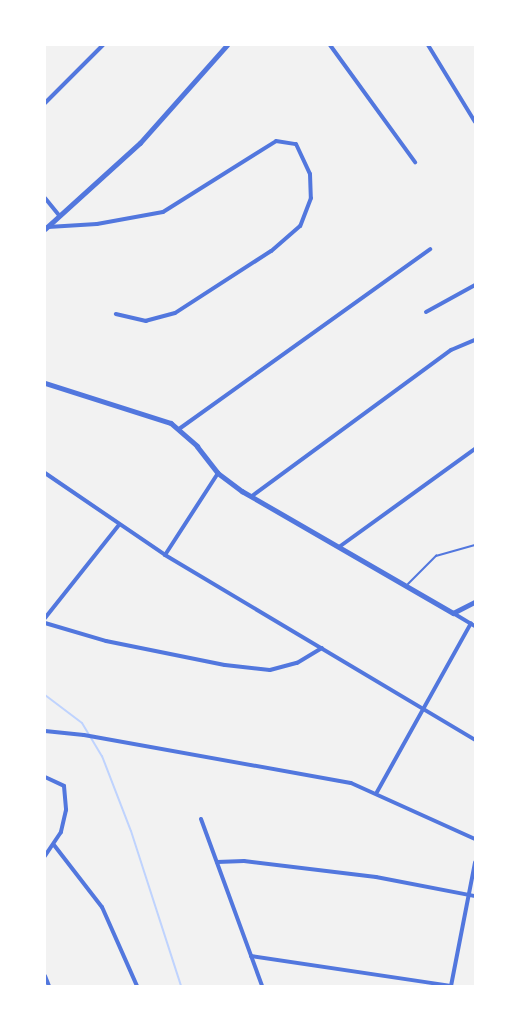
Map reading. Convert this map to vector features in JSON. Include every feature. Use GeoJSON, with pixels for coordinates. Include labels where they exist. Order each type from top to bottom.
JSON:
{"type":"FeatureCollection","features":[{"type":"Feature","properties":{"kind":"street"},"geometry":{"type":"LineString","coordinates":[[45,103],[103,45]]}},
{"type":"Feature","properties":{"kind":"street"},"geometry":{"type":"LineString","coordinates":[[46,228],[58,214],[140,144],[227,45]]}},
{"type":"Feature","properties":{"kind":"street"},"geometry":{"type":"LineString","coordinates":[[330,45],[415,162]]}},
{"type":"Feature","properties":{"kind":"street"},"geometry":{"type":"LineString","coordinates":[[428,45],[474,119]]}},
{"type":"Feature","properties":{"kind":"street"},"geometry":{"type":"LineString","coordinates":[[46,228],[97,224],[163,212],[276,141],[296,144],[310,174],[311,198],[300,226],[271,251],[175,313],[146,321],[116,314]]}},
{"type":"Feature","properties":{"kind":"street"},"geometry":{"type":"LineString","coordinates":[[45,198],[58,214]]}},
{"type":"Feature","properties":{"kind":"street"},"geometry":{"type":"LineString","coordinates":[[180,429],[430,249]]}},
{"type":"Feature","properties":{"kind":"street"},"geometry":{"type":"LineString","coordinates":[[426,312],[475,285]]}},
{"type":"Feature","properties":{"kind":"street"},"geometry":{"type":"LineString","coordinates":[[252,496],[451,350],[475,340]]}},
{"type":"Feature","properties":{"kind":"street"},"geometry":{"type":"LineString","coordinates":[[45,383],[158,418],[180,429],[218,473],[252,496],[473,625],[377,792]]}},
{"type":"Feature","properties":{"kind":"street"},"geometry":{"type":"LineString","coordinates":[[339,547],[475,449]]}},
{"type":"Feature","properties":{"kind":"street"},"geometry":{"type":"LineString","coordinates":[[45,473],[165,555],[475,740]]}},
{"type":"Feature","properties":{"kind":"street"},"geometry":{"type":"LineString","coordinates":[[165,555],[218,473]]}},
{"type":"Feature","properties":{"kind":"street"},"geometry":{"type":"LineString","coordinates":[[45,618],[119,524]]}},
{"type":"Feature","properties":{"kind":"street"},"geometry":{"type":"LineString","coordinates":[[453,613],[475,602]]}},
{"type":"Feature","properties":{"kind":"street"},"geometry":{"type":"LineString","coordinates":[[45,623],[105,640],[225,665],[270,670],[297,663],[322,648]]}},
{"type":"Feature","properties":{"kind":"street"},"geometry":{"type":"LineString","coordinates":[[45,737],[46,731],[95,736],[331,778],[377,792],[423,818],[475,839]]}},
{"type":"Feature","properties":{"kind":"street"},"geometry":{"type":"LineString","coordinates":[[45,777],[60,781],[66,795],[61,832],[45,856]]}},
{"type":"Feature","properties":{"kind":"street"},"geometry":{"type":"LineString","coordinates":[[201,819],[262,986]]}},
{"type":"Feature","properties":{"kind":"street"},"geometry":{"type":"LineString","coordinates":[[54,845],[102,907],[137,986]]}},
{"type":"Feature","properties":{"kind":"street"},"geometry":{"type":"LineString","coordinates":[[217,862],[244,861],[376,877],[475,896]]}},
{"type":"Feature","properties":{"kind":"street"},"geometry":{"type":"LineString","coordinates":[[251,956],[451,986],[475,862]]}},
{"type":"Feature","properties":{"kind":"street"},"geometry":{"type":"LineString","coordinates":[[45,976],[49,986]]}},
{"type":"Feature","properties":{"kind":"street"},"geometry":{"type":"LineString","coordinates":[[404,986],[405,979]]}},
{"type":"Feature","properties":{"kind":"lane"},"geometry":{"type":"LineString","coordinates":[[406,587],[436,556],[475,545]]}},
{"type":"Feature","properties":{"kind":"waterway"},"geometry":{"type":"LineString","coordinates":[[45,695],[82,723],[102,756],[131,831],[181,986]]}}]}
